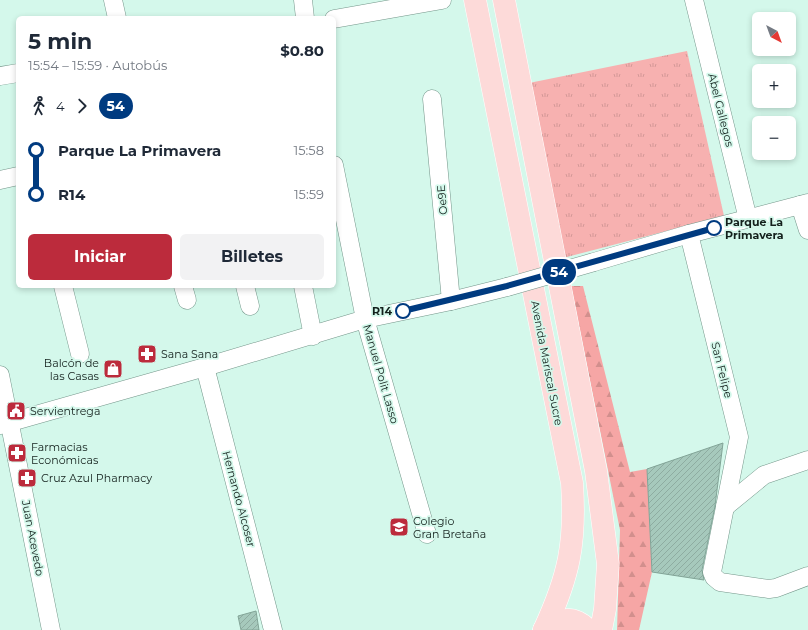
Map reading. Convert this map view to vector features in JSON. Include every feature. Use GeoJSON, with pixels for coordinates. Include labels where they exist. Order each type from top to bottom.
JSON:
{"type":"FeatureCollection","features":[{"type":"Feature","properties":{"kind":"main road","name":"Avenida Mariscal Sucre"},"geometry":{"type":"LineString","coordinates":[[475,0],[572,484],[574,514],[572,543],[567,573],[544,630]]}},
{"type":"Feature","properties":{"kind":"main road"},"geometry":{"type":"LineString","coordinates":[[504,0],[596,471],[608,564],[605,608],[600,630]]}},
{"type":"Feature","properties":{"kind":"main road"},"geometry":{"type":"LineString","coordinates":[[544,630],[552,623],[561,620],[571,620],[580,623],[588,630]]}},
{"type":"Feature","properties":{"kind":"street"},"geometry":{"type":"LineString","coordinates":[[113,0],[117,16]]}},
{"type":"Feature","properties":{"kind":"street"},"geometry":{"type":"LineString","coordinates":[[303,0],[305,16]]}},
{"type":"Feature","properties":{"kind":"street"},"geometry":{"type":"LineString","coordinates":[[336,19],[442,0]]}},
{"type":"Feature","properties":{"kind":"street","name":"Abel Gallegos"},"geometry":{"type":"LineString","coordinates":[[694,0],[748,220]]}},
{"type":"Feature","properties":{"kind":"street"},"geometry":{"type":"LineString","coordinates":[[0,76],[16,73]]}},
{"type":"Feature","properties":{"kind":"street","name":"Oe9E"},"geometry":{"type":"LineString","coordinates":[[432,99],[451,301]]}},
{"type":"Feature","properties":{"kind":"street","name":"Manuel Polit Lasso"},"geometry":{"type":"LineString","coordinates":[[336,175],[365,320],[427,534]]}},
{"type":"Feature","properties":{"kind":"street"},"geometry":{"type":"LineString","coordinates":[[0,180],[16,176]]}},
{"type":"Feature","properties":{"kind":"street"},"geometry":{"type":"LineString","coordinates":[[5,423],[365,320],[451,301],[690,234],[748,220],[804,204],[808,230]]}},
{"type":"Feature","properties":{"kind":"street","name":"San Felipe"},"geometry":{"type":"LineString","coordinates":[[690,234],[739,437],[712,572],[714,577],[720,582],[769,589],[776,588],[808,576]]}},
{"type":"Feature","properties":{"kind":"street"},"geometry":{"type":"LineString","coordinates":[[64,288],[80,354]]}},
{"type":"Feature","properties":{"kind":"street"},"geometry":{"type":"LineString","coordinates":[[246,288],[250,306]]}},
{"type":"Feature","properties":{"kind":"street"},"geometry":{"type":"LineString","coordinates":[[303,288],[313,336]]}},
{"type":"Feature","properties":{"kind":"street","name":"Hernando Alcoser"},"geometry":{"type":"LineString","coordinates":[[205,367],[273,630]]}},
{"type":"Feature","properties":{"kind":"street","name":"Juan Acevedo"},"geometry":{"type":"LineString","coordinates":[[0,375],[5,423],[51,630]]}},
{"type":"Feature","properties":{"kind":"street"},"geometry":{"type":"LineString","coordinates":[[725,506],[764,475],[808,460]]}},
{"type":"Feature","properties":{"kind":"green space"},"geometry":{"type":"Polygon","coordinates":[[[687,51],[724,216],[563,258],[529,83],[687,51]]]}},
{"type":"Feature","properties":{"kind":"green space"},"geometry":{"type":"Polygon","coordinates":[[[571,286],[583,286],[630,472],[647,469],[652,572],[639,630],[617,630],[620,530],[571,286]]]}},
{"type":"Feature","properties":{"kind":"building"},"geometry":{"type":"Polygon","coordinates":[[[723,443],[715,506],[702,570],[704,580],[652,572],[647,469],[723,443]]]}},
{"type":"Feature","properties":{"kind":"building"},"geometry":{"type":"Polygon","coordinates":[[[256,611],[259,630],[241,630],[238,616],[256,611]]]}},
{"type":"Feature","properties":{"kind":"bus line","name":"54"},"geometry":{"type":"LineString","coordinates":[[403,311],[451,301],[714,228]]}},
{"type":"Feature","properties":{"kind":"place","name":"Parque La Primavera"},"geometry":{"type":"Point","coordinates":[714,228]}},
{"type":"Feature","properties":{"kind":"place","name":"R14"},"geometry":{"type":"Point","coordinates":[403,311]}},
{"type":"Feature","properties":{"kind":"place","name":"Sana Sana"},"geometry":{"type":"Point","coordinates":[147,354]}},
{"type":"Feature","properties":{"kind":"place","name":"Balcón de las Casas"},"geometry":{"type":"Point","coordinates":[113,369]}},
{"type":"Feature","properties":{"kind":"place","name":"Servientrega"},"geometry":{"type":"Point","coordinates":[16,411]}},
{"type":"Feature","properties":{"kind":"place","name":"Farmacias Económicas"},"geometry":{"type":"Point","coordinates":[17,453]}},
{"type":"Feature","properties":{"kind":"place","name":"Cruz Azul Pharmacy"},"geometry":{"type":"Point","coordinates":[27,478]}},
{"type":"Feature","properties":{"kind":"place","name":"Colegio Gran Bretaña"},"geometry":{"type":"Point","coordinates":[399,527]}}]}
